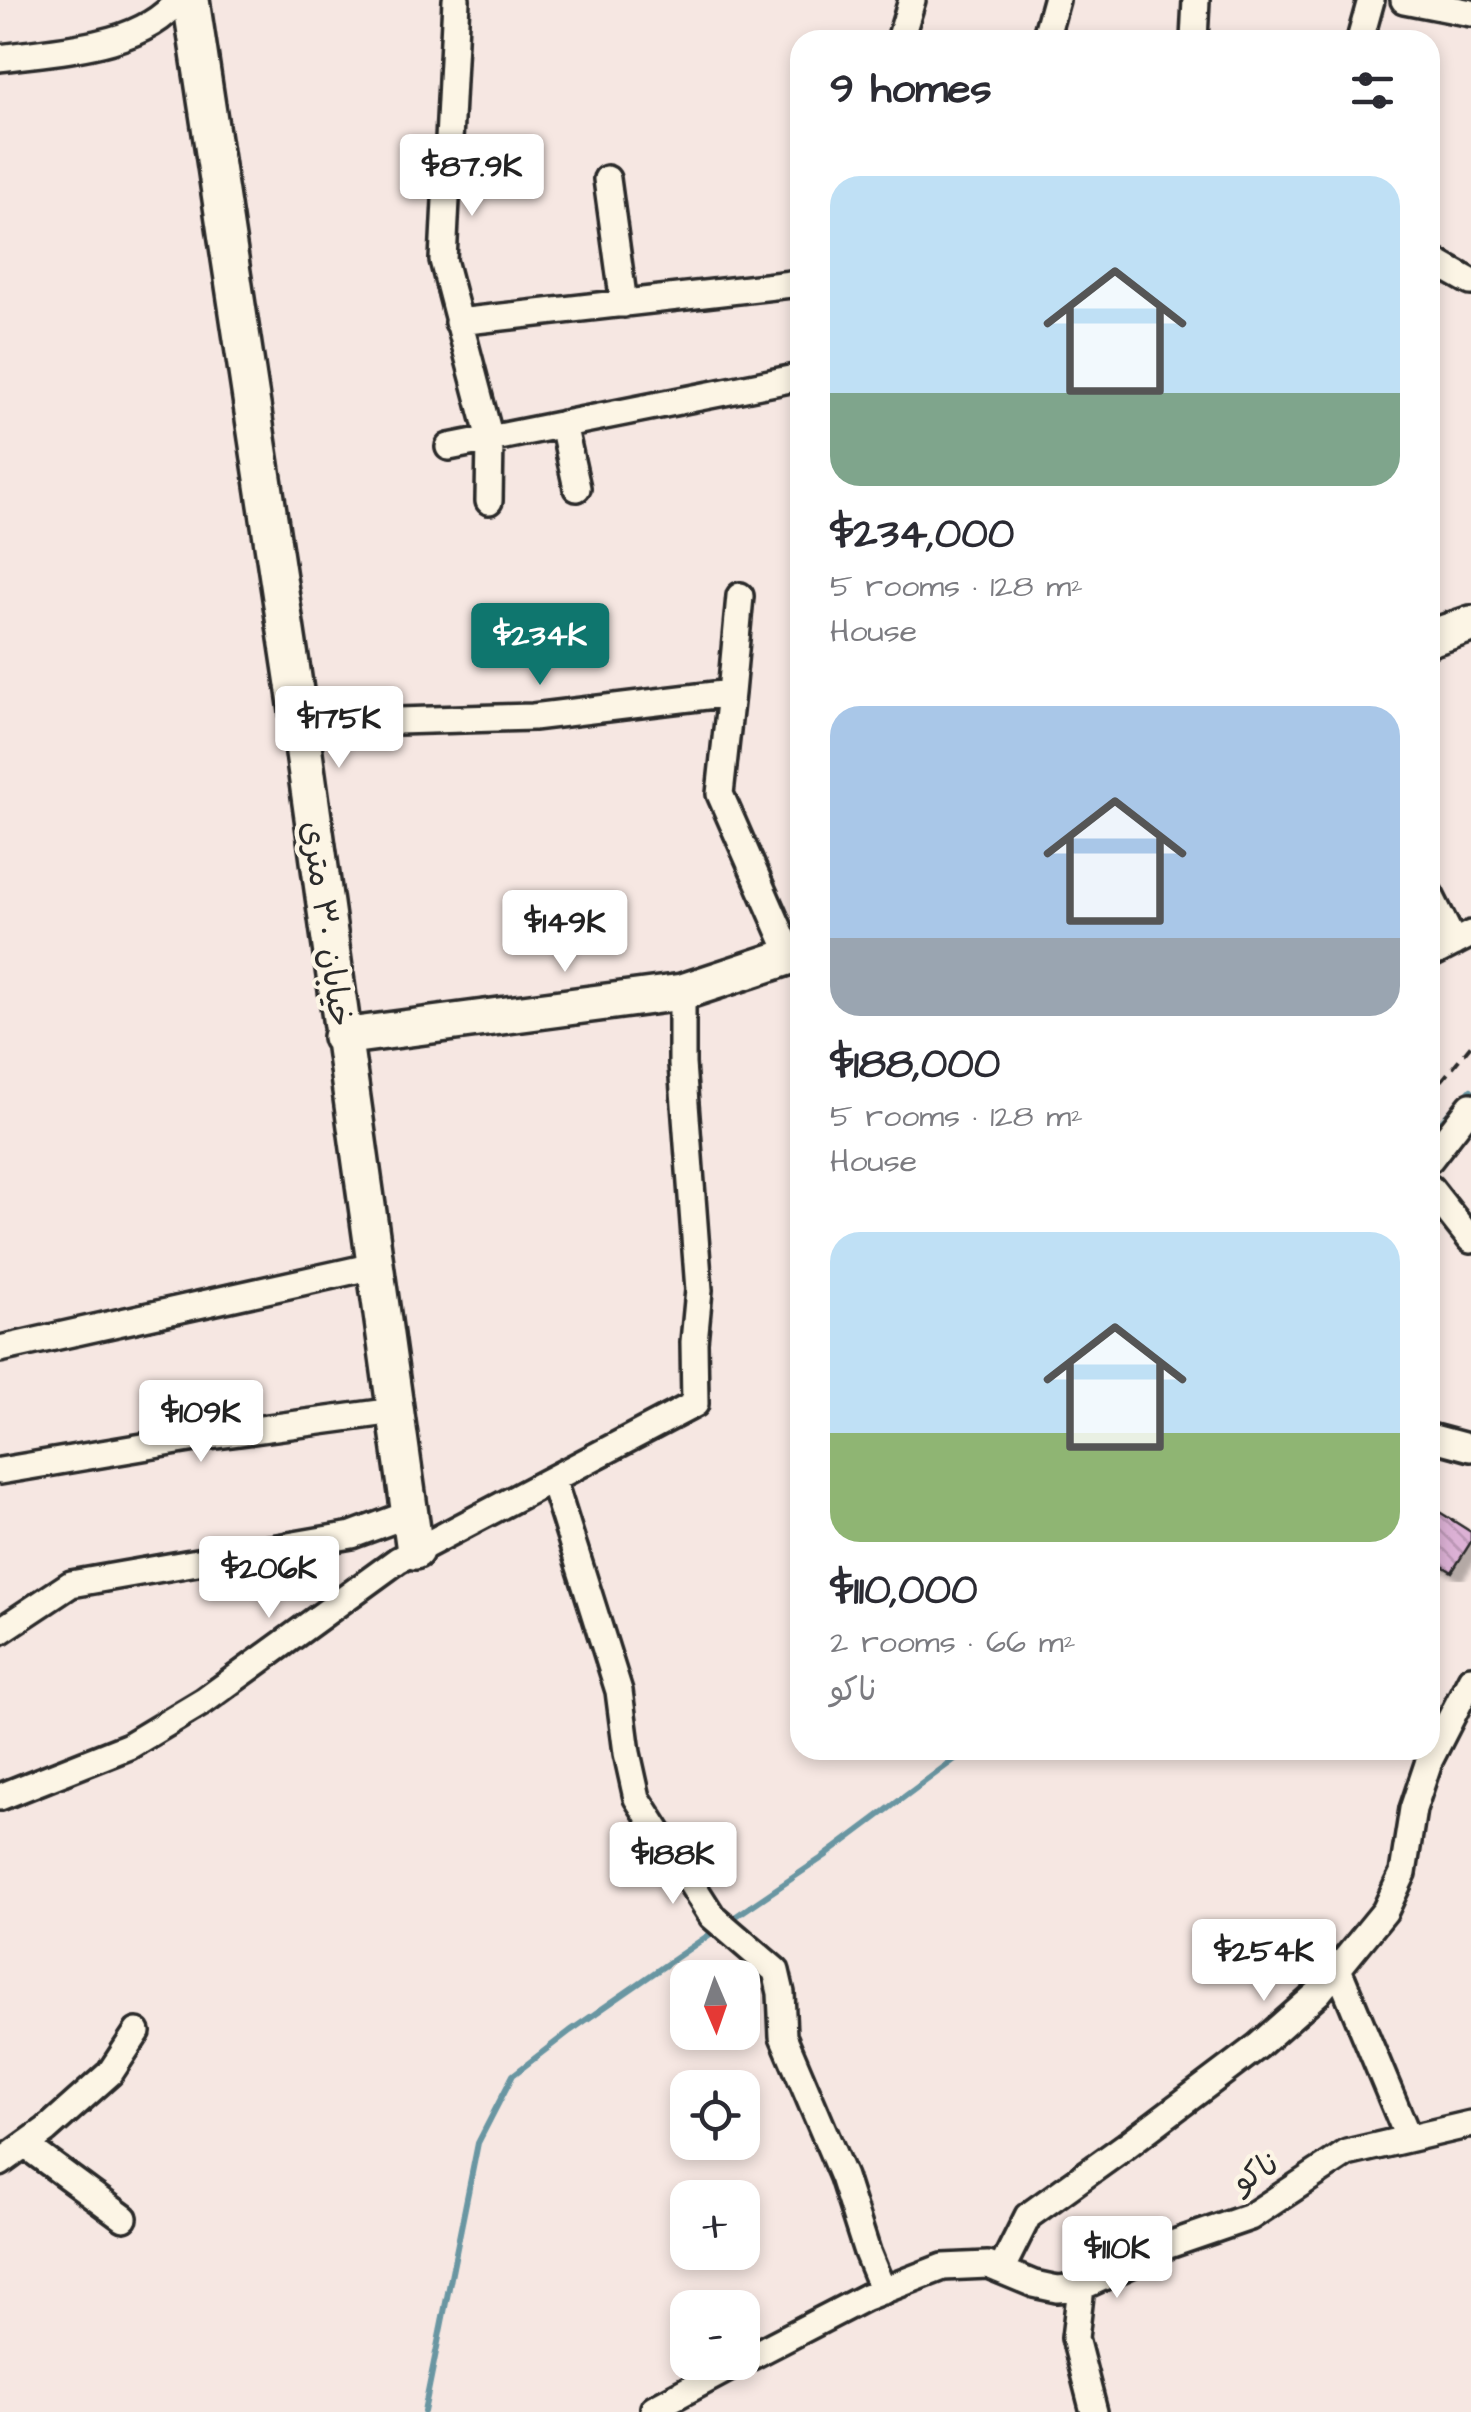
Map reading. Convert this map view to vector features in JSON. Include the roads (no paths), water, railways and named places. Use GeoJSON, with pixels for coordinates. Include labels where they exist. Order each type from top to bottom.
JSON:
{"type":"FeatureCollection","features":[{"type":"Feature","properties":{"kind":"street"},"geometry":{"type":"LineString","coordinates":[[0,58],[126,37],[167,15],[178,0]]}},
{"type":"Feature","properties":{"kind":"street","name":"خیابان ۳۰ متری"},"geometry":{"type":"LineString","coordinates":[[190,0],[300,724],[415,1551]]}},
{"type":"Feature","properties":{"kind":"street"},"geometry":{"type":"LineString","coordinates":[[456,0],[443,260],[490,439],[489,500]]}},
{"type":"Feature","properties":{"kind":"street"},"geometry":{"type":"LineString","coordinates":[[903,30],[912,0]]}},
{"type":"Feature","properties":{"kind":"street"},"geometry":{"type":"LineString","coordinates":[[1048,30],[1056,0]]}},
{"type":"Feature","properties":{"kind":"street"},"geometry":{"type":"LineString","coordinates":[[1194,30],[1196,0]]}},
{"type":"Feature","properties":{"kind":"street"},"geometry":{"type":"LineString","coordinates":[[1363,30],[1371,0]]}},
{"type":"Feature","properties":{"kind":"street"},"geometry":{"type":"LineString","coordinates":[[1404,0],[1471,14]]}},
{"type":"Feature","properties":{"kind":"street"},"geometry":{"type":"LineString","coordinates":[[607,178],[624,304]]}},
{"type":"Feature","properties":{"kind":"street"},"geometry":{"type":"LineString","coordinates":[[1440,264],[1471,282]]}},
{"type":"Feature","properties":{"kind":"street"},"geometry":{"type":"LineString","coordinates":[[458,322],[790,284]]}},
{"type":"Feature","properties":{"kind":"street"},"geometry":{"type":"LineString","coordinates":[[449,447],[790,379]]}},
{"type":"Feature","properties":{"kind":"street"},"geometry":{"type":"LineString","coordinates":[[564,424],[577,488]]}},
{"type":"Feature","properties":{"kind":"street"},"geometry":{"type":"LineString","coordinates":[[740,596],[720,794],[790,941]]}},
{"type":"Feature","properties":{"kind":"street"},"geometry":{"type":"LineString","coordinates":[[1440,635],[1471,624]]}},
{"type":"Feature","properties":{"kind":"street"},"geometry":{"type":"LineString","coordinates":[[300,724],[532,717],[731,694]]}},
{"type":"Feature","properties":{"kind":"street"},"geometry":{"type":"LineString","coordinates":[[1440,908],[1462,938]]}},
{"type":"Feature","properties":{"kind":"street"},"geometry":{"type":"LineString","coordinates":[[341,1037],[682,992],[790,956]]}},
{"type":"Feature","properties":{"kind":"street"},"geometry":{"type":"LineString","coordinates":[[0,1797],[130,1746],[204,1701],[398,1560],[695,1404],[694,1342],[699,1290],[682,1064],[682,992]]}},
{"type":"Feature","properties":{"kind":"street"},"geometry":{"type":"LineString","coordinates":[[1440,1146],[1471,1106]]}},
{"type":"Feature","properties":{"kind":"street"},"geometry":{"type":"LineString","coordinates":[[1440,1201],[1471,1240]]}},
{"type":"Feature","properties":{"kind":"street"},"geometry":{"type":"LineString","coordinates":[[0,1349],[374,1266]]}},
{"type":"Feature","properties":{"kind":"street"},"geometry":{"type":"LineString","coordinates":[[0,1472],[202,1436],[395,1411]]}},
{"type":"Feature","properties":{"kind":"street"},"geometry":{"type":"LineString","coordinates":[[1440,1440],[1471,1448]]}},
{"type":"Feature","properties":{"kind":"street"},"geometry":{"type":"LineString","coordinates":[[553,1481],[619,1690],[637,1798],[712,1916],[776,1972],[783,2036],[843,2177],[884,2291]]}},
{"type":"Feature","properties":{"kind":"street"},"geometry":{"type":"LineString","coordinates":[[0,1631],[71,1584],[352,1536],[410,1514]]}},
{"type":"Feature","properties":{"kind":"street"},"geometry":{"type":"LineString","coordinates":[[1440,1740],[1471,1679]]}},
{"type":"Feature","properties":{"kind":"street"},"geometry":{"type":"LineString","coordinates":[[1001,2270],[1028,2216],[1258,2046],[1318,1993],[1385,1911],[1403,1873],[1414,1809],[1430,1760]]}},
{"type":"Feature","properties":{"kind":"street"},"geometry":{"type":"LineString","coordinates":[[1338,1969],[1408,2137]]}},
{"type":"Feature","properties":{"kind":"street"},"geometry":{"type":"LineString","coordinates":[[0,2163],[46,2130],[110,2073],[137,2032]]}},
{"type":"Feature","properties":{"kind":"street","name":"ناکو"},"geometry":{"type":"LineString","coordinates":[[1081,2287],[1157,2248],[1250,2217],[1347,2154],[1471,2124]]}},
{"type":"Feature","properties":{"kind":"street"},"geometry":{"type":"LineString","coordinates":[[24,2145],[124,2218]]}},
{"type":"Feature","properties":{"kind":"street"},"geometry":{"type":"LineString","coordinates":[[760,2353],[884,2291],[943,2268],[988,2265],[1057,2289],[1081,2287],[1075,2338],[1094,2412]]}},
{"type":"Feature","properties":{"kind":"street"},"geometry":{"type":"LineString","coordinates":[[654,2408],[707,2380]]}},
{"type":"Feature","properties":{"kind":"waterway"},"geometry":{"type":"LineString","coordinates":[[1440,1123],[1471,1090]]}},
{"type":"Feature","properties":{"kind":"waterway"},"geometry":{"type":"LineString","coordinates":[[729,1921],[825,1856],[954,1760]]}},
{"type":"Feature","properties":{"kind":"waterway"},"geometry":{"type":"LineString","coordinates":[[424,2412],[478,2143],[513,2075],[719,1928]]}}]}
